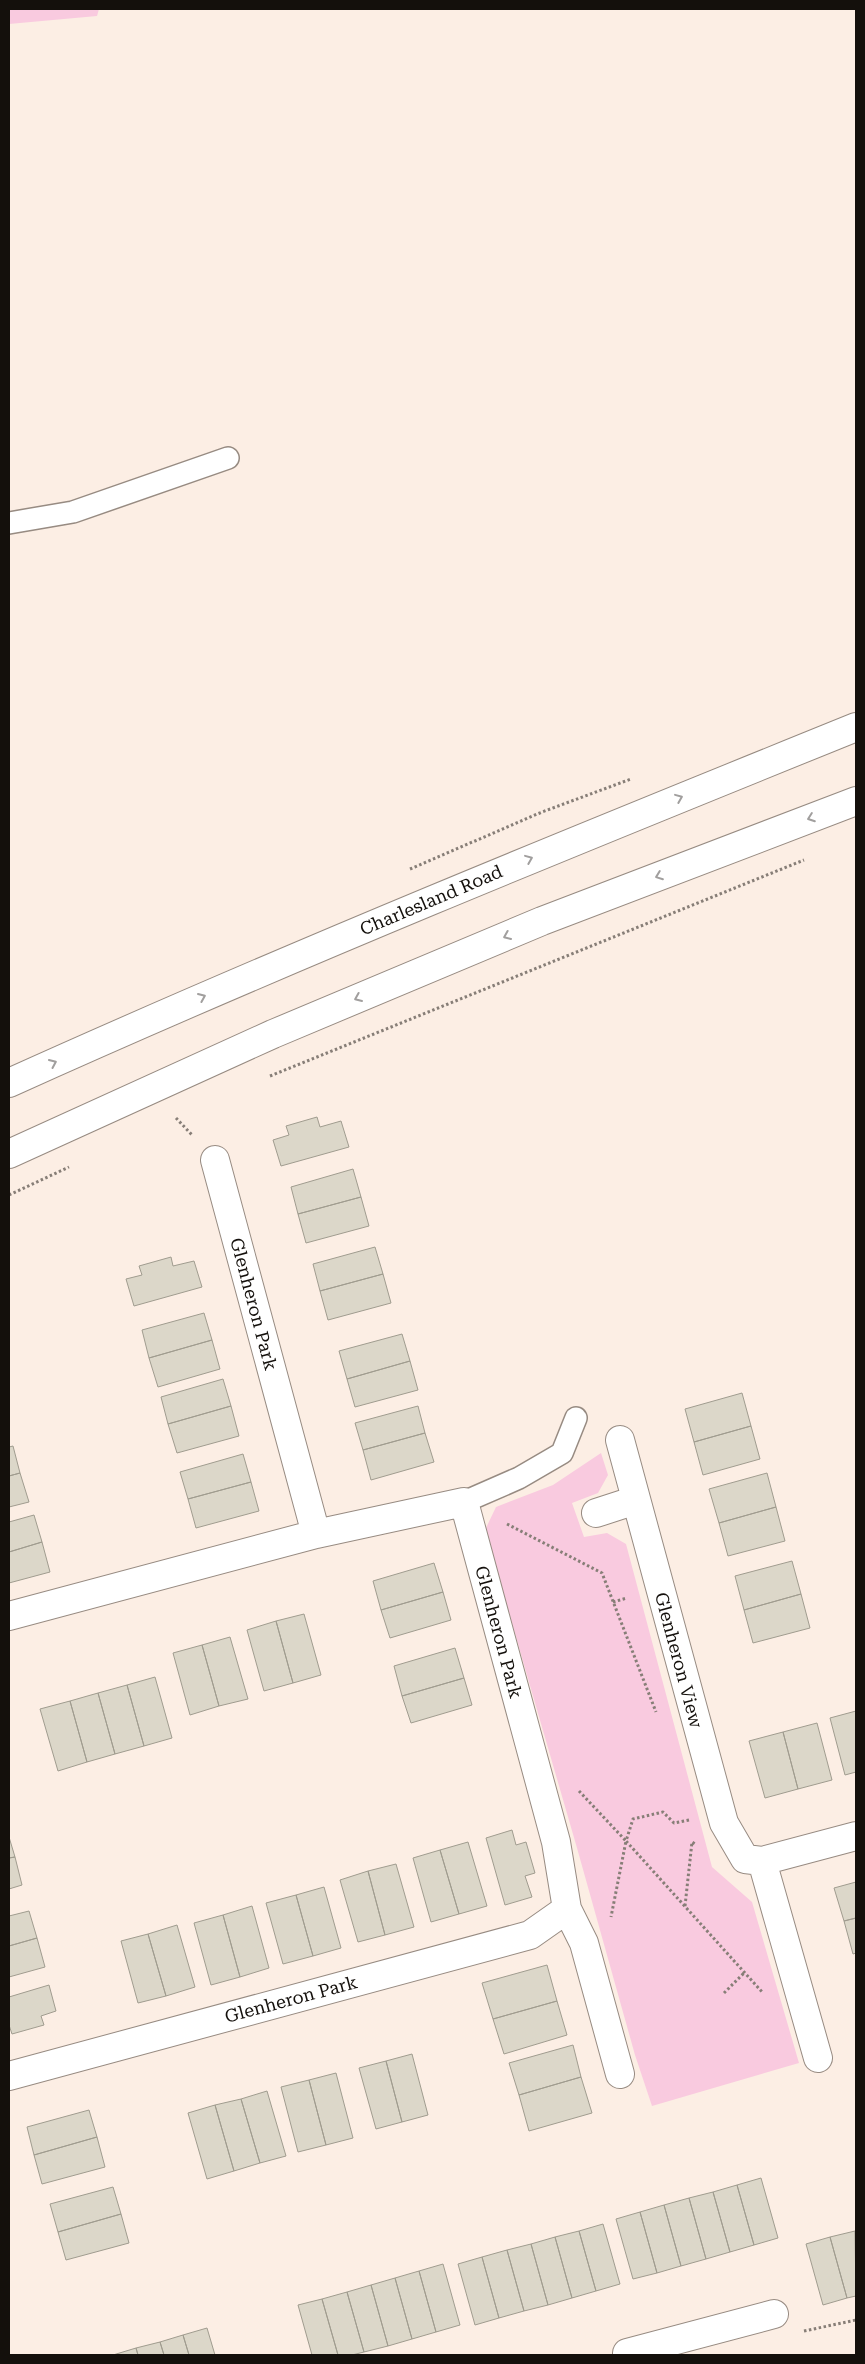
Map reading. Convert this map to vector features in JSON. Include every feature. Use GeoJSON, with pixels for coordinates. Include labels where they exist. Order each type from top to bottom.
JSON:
{"type":"FeatureCollection","features":[{"type":"Feature","properties":{"kind":"street","name":"Charlesland Road"},"geometry":{"type":"LineString","coordinates":[[9,1083],[145,1021],[490,875],[856,727]]}},
{"type":"Feature","properties":{"kind":"street"},"geometry":{"type":"LineString","coordinates":[[9,1154],[272,1034],[542,921],[856,801]]}},
{"type":"Feature","properties":{"kind":"street","name":"Glenheron Park"},"geometry":{"type":"LineString","coordinates":[[216,1160],[316,1534]]}},
{"type":"Feature","properties":{"kind":"street","name":"Glenheron View"},"geometry":{"type":"LineString","coordinates":[[620,1440],[724,1823],[753,1860],[804,2009],[818,2058]]}},
{"type":"Feature","properties":{"kind":"street"},"geometry":{"type":"LineString","coordinates":[[596,1512],[636,1500]]}},
{"type":"Feature","properties":{"kind":"street"},"geometry":{"type":"LineString","coordinates":[[9,1616],[316,1534],[464,1502]]}},
{"type":"Feature","properties":{"kind":"street","name":"Glenheron Park"},"geometry":{"type":"LineString","coordinates":[[464,1502],[556,1842],[567,1909],[584,1943],[620,2074]]}},
{"type":"Feature","properties":{"kind":"street"},"geometry":{"type":"LineString","coordinates":[[753,1860],[856,1836]]}},
{"type":"Feature","properties":{"kind":"street","name":"Glenheron Park"},"geometry":{"type":"LineString","coordinates":[[9,2076],[530,1935],[567,1909]]}},
{"type":"Feature","properties":{"kind":"street"},"geometry":{"type":"LineString","coordinates":[[624,2355],[774,2314]]}},
{"type":"Feature","properties":{"kind":"lane"},"geometry":{"type":"LineString","coordinates":[[9,523],[72,512],[228,458]]}},
{"type":"Feature","properties":{"kind":"lane"},"geometry":{"type":"LineString","coordinates":[[464,1502],[519,1478],[562,1453],[576,1418]]}},
{"type":"Feature","properties":{"kind":"path"},"geometry":{"type":"LineString","coordinates":[[266,1077],[810,858]]}},
{"type":"Feature","properties":{"kind":"path"},"geometry":{"type":"LineString","coordinates":[[167,1122],[185,1114]]}},
{"type":"Feature","properties":{"kind":"path"},"geometry":{"type":"LineString","coordinates":[[9,1195],[70,1166]]}},
{"type":"Feature","properties":{"kind":"path"},"geometry":{"type":"LineString","coordinates":[[464,1502],[602,1573],[659,1720]]}},
{"type":"Feature","properties":{"kind":"path"},"geometry":{"type":"LineString","coordinates":[[538,1774],[559,1770],[626,1841],[782,2014],[804,2009]]}},
{"type":"Feature","properties":{"kind":"path"},"geometry":{"type":"LineString","coordinates":[[584,1943],[610,1924],[626,1841],[633,1819],[663,1812],[674,1823],[698,1819]]}},
{"type":"Feature","properties":{"kind":"path"},"geometry":{"type":"LineString","coordinates":[[685,1907],[692,1842],[712,1856],[753,1860]]}},
{"type":"Feature","properties":{"kind":"path"},"geometry":{"type":"LineString","coordinates":[[724,1993],[744,1973]]}},
{"type":"Feature","properties":{"kind":"path"},"geometry":{"type":"LineString","coordinates":[[774,2314],[785,2335],[856,2320]]}},
{"type":"Feature","properties":{"kind":"shaded area"},"geometry":{"type":"Polygon","coordinates":[[[9,9],[99,9],[97,16],[9,24],[9,9]]]}},
{"type":"Feature","properties":{"kind":"shaded area"},"geometry":{"type":"Polygon","coordinates":[[[601,1453],[608,1475],[598,1493],[572,1503],[584,1537],[607,1533],[626,1544],[712,1867],[752,1902],[799,2063],[652,2106],[635,2055],[485,1530],[496,1507],[553,1485],[601,1453]]]}},
{"type":"Feature","properties":{"kind":"building"},"geometry":{"type":"Polygon","coordinates":[[[317,1117],[320,1127],[341,1121],[349,1147],[281,1166],[273,1140],[289,1135],[286,1126],[317,1117]]]}},
{"type":"Feature","properties":{"kind":"building"},"geometry":{"type":"Polygon","coordinates":[[[353,1169],[361,1197],[298,1214],[291,1187],[353,1169]]]}},
{"type":"Feature","properties":{"kind":"building"},"geometry":{"type":"Polygon","coordinates":[[[361,1197],[369,1226],[306,1243],[298,1214],[361,1197]]]}},
{"type":"Feature","properties":{"kind":"building"},"geometry":{"type":"Polygon","coordinates":[[[375,1247],[383,1274],[320,1291],[313,1264],[375,1247]]]}},
{"type":"Feature","properties":{"kind":"building"},"geometry":{"type":"Polygon","coordinates":[[[171,1257],[173,1266],[194,1261],[202,1287],[134,1306],[126,1279],[142,1275],[139,1266],[171,1257]]]}},
{"type":"Feature","properties":{"kind":"building"},"geometry":{"type":"Polygon","coordinates":[[[383,1274],[391,1303],[328,1320],[320,1291],[383,1274]]]}},
{"type":"Feature","properties":{"kind":"building"},"geometry":{"type":"Polygon","coordinates":[[[204,1313],[212,1340],[149,1358],[142,1330],[204,1313]]]}},
{"type":"Feature","properties":{"kind":"building"},"geometry":{"type":"Polygon","coordinates":[[[402,1334],[410,1361],[347,1379],[339,1351],[402,1334]]]}},
{"type":"Feature","properties":{"kind":"building"},"geometry":{"type":"Polygon","coordinates":[[[212,1340],[220,1369],[158,1387],[149,1358],[212,1340]]]}},
{"type":"Feature","properties":{"kind":"building"},"geometry":{"type":"Polygon","coordinates":[[[410,1361],[418,1390],[355,1407],[347,1379],[410,1361]]]}},
{"type":"Feature","properties":{"kind":"building"},"geometry":{"type":"Polygon","coordinates":[[[223,1379],[231,1406],[168,1424],[161,1397],[223,1379]]]}},
{"type":"Feature","properties":{"kind":"building"},"geometry":{"type":"Polygon","coordinates":[[[742,1393],[751,1426],[694,1442],[685,1409],[742,1393]]]}},
{"type":"Feature","properties":{"kind":"building"},"geometry":{"type":"Polygon","coordinates":[[[231,1406],[239,1436],[177,1453],[168,1424],[231,1406]]]}},
{"type":"Feature","properties":{"kind":"building"},"geometry":{"type":"Polygon","coordinates":[[[418,1406],[425,1433],[363,1450],[355,1423],[418,1406]]]}},
{"type":"Feature","properties":{"kind":"building"},"geometry":{"type":"Polygon","coordinates":[[[751,1426],[760,1459],[703,1475],[694,1442],[751,1426]]]}},
{"type":"Feature","properties":{"kind":"building"},"geometry":{"type":"Polygon","coordinates":[[[425,1433],[434,1462],[371,1480],[363,1450],[425,1433]]]}},
{"type":"Feature","properties":{"kind":"building"},"geometry":{"type":"Polygon","coordinates":[[[13,1446],[20,1473],[9,1476],[9,1447],[13,1446]]]}},
{"type":"Feature","properties":{"kind":"building"},"geometry":{"type":"Polygon","coordinates":[[[243,1454],[251,1482],[188,1499],[180,1472],[243,1454]]]}},
{"type":"Feature","properties":{"kind":"building"},"geometry":{"type":"Polygon","coordinates":[[[20,1473],[29,1502],[9,1507],[9,1476],[20,1473]]]}},
{"type":"Feature","properties":{"kind":"building"},"geometry":{"type":"Polygon","coordinates":[[[767,1473],[776,1507],[719,1523],[709,1489],[767,1473]]]}},
{"type":"Feature","properties":{"kind":"building"},"geometry":{"type":"Polygon","coordinates":[[[251,1482],[259,1511],[196,1528],[188,1499],[251,1482]]]}},
{"type":"Feature","properties":{"kind":"building"},"geometry":{"type":"Polygon","coordinates":[[[776,1507],[785,1541],[728,1556],[719,1523],[776,1507]]]}},
{"type":"Feature","properties":{"kind":"building"},"geometry":{"type":"Polygon","coordinates":[[[34,1515],[42,1542],[9,1552],[9,1522],[34,1515]]]}},
{"type":"Feature","properties":{"kind":"building"},"geometry":{"type":"Polygon","coordinates":[[[42,1542],[50,1572],[9,1583],[9,1552],[42,1542]]]}},
{"type":"Feature","properties":{"kind":"building"},"geometry":{"type":"Polygon","coordinates":[[[792,1561],[801,1594],[744,1610],[735,1576],[792,1561]]]}},
{"type":"Feature","properties":{"kind":"building"},"geometry":{"type":"Polygon","coordinates":[[[434,1563],[443,1592],[381,1610],[373,1581],[434,1563]]]}},
{"type":"Feature","properties":{"kind":"building"},"geometry":{"type":"Polygon","coordinates":[[[443,1592],[451,1620],[390,1638],[381,1610],[443,1592]]]}},
{"type":"Feature","properties":{"kind":"building"},"geometry":{"type":"Polygon","coordinates":[[[801,1594],[810,1628],[753,1643],[744,1610],[801,1594]]]}},
{"type":"Feature","properties":{"kind":"building"},"geometry":{"type":"Polygon","coordinates":[[[304,1614],[321,1675],[293,1683],[276,1621],[304,1614]]]}},
{"type":"Feature","properties":{"kind":"building"},"geometry":{"type":"Polygon","coordinates":[[[276,1621],[293,1683],[264,1691],[247,1630],[276,1621]]]}},
{"type":"Feature","properties":{"kind":"building"},"geometry":{"type":"Polygon","coordinates":[[[230,1637],[248,1699],[219,1706],[202,1645],[230,1637]]]}},
{"type":"Feature","properties":{"kind":"building"},"geometry":{"type":"Polygon","coordinates":[[[202,1645],[219,1706],[190,1715],[173,1653],[202,1645]]]}},
{"type":"Feature","properties":{"kind":"building"},"geometry":{"type":"Polygon","coordinates":[[[455,1648],[464,1678],[402,1696],[394,1666],[455,1648]]]}},
{"type":"Feature","properties":{"kind":"building"},"geometry":{"type":"Polygon","coordinates":[[[155,1677],[172,1738],[144,1746],[127,1685],[155,1677]]]}},
{"type":"Feature","properties":{"kind":"building"},"geometry":{"type":"Polygon","coordinates":[[[464,1678],[472,1705],[411,1723],[402,1696],[464,1678]]]}},
{"type":"Feature","properties":{"kind":"building"},"geometry":{"type":"Polygon","coordinates":[[[127,1685],[144,1746],[115,1754],[98,1693],[127,1685]]]}},
{"type":"Feature","properties":{"kind":"building"},"geometry":{"type":"Polygon","coordinates":[[[98,1693],[115,1754],[87,1762],[70,1701],[98,1693]]]}},
{"type":"Feature","properties":{"kind":"building"},"geometry":{"type":"Polygon","coordinates":[[[70,1701],[87,1762],[58,1771],[40,1709],[70,1701]]]}},
{"type":"Feature","properties":{"kind":"building"},"geometry":{"type":"Polygon","coordinates":[[[856,1711],[856,1772],[845,1775],[830,1718],[856,1711]]]}},
{"type":"Feature","properties":{"kind":"building"},"geometry":{"type":"Polygon","coordinates":[[[817,1723],[832,1780],[798,1789],[783,1732],[817,1723]]]}},
{"type":"Feature","properties":{"kind":"building"},"geometry":{"type":"Polygon","coordinates":[[[783,1732],[798,1789],[765,1798],[749,1741],[783,1732]]]}},
{"type":"Feature","properties":{"kind":"building"},"geometry":{"type":"Polygon","coordinates":[[[512,1830],[516,1845],[526,1842],[535,1873],[525,1876],[532,1897],[505,1905],[486,1838],[512,1830]]]}},
{"type":"Feature","properties":{"kind":"building"},"geometry":{"type":"Polygon","coordinates":[[[9,1837],[15,1857],[9,1858],[9,1837]]]}},
{"type":"Feature","properties":{"kind":"building"},"geometry":{"type":"Polygon","coordinates":[[[468,1842],[487,1906],[459,1914],[440,1850],[468,1842]]]}},
{"type":"Feature","properties":{"kind":"building"},"geometry":{"type":"Polygon","coordinates":[[[440,1850],[459,1914],[431,1922],[413,1858],[440,1850]]]}},
{"type":"Feature","properties":{"kind":"building"},"geometry":{"type":"Polygon","coordinates":[[[15,1857],[22,1885],[9,1889],[9,1858],[15,1857]]]}},
{"type":"Feature","properties":{"kind":"building"},"geometry":{"type":"Polygon","coordinates":[[[396,1864],[414,1927],[385,1935],[368,1871],[396,1864]]]}},
{"type":"Feature","properties":{"kind":"building"},"geometry":{"type":"Polygon","coordinates":[[[368,1871],[385,1935],[358,1942],[340,1880],[368,1871]]]}},
{"type":"Feature","properties":{"kind":"building"},"geometry":{"type":"Polygon","coordinates":[[[856,1882],[856,1918],[844,1921],[834,1888],[856,1882]]]}},
{"type":"Feature","properties":{"kind":"building"},"geometry":{"type":"Polygon","coordinates":[[[324,1887],[341,1948],[313,1956],[296,1895],[324,1887]]]}},
{"type":"Feature","properties":{"kind":"building"},"geometry":{"type":"Polygon","coordinates":[[[296,1895],[313,1956],[283,1964],[266,1903],[296,1895]]]}},
{"type":"Feature","properties":{"kind":"building"},"geometry":{"type":"Polygon","coordinates":[[[252,1906],[269,1968],[240,1977],[223,1915],[252,1906]]]}},
{"type":"Feature","properties":{"kind":"building"},"geometry":{"type":"Polygon","coordinates":[[[29,1911],[37,1938],[9,1946],[9,1916],[29,1911]]]}},
{"type":"Feature","properties":{"kind":"building"},"geometry":{"type":"Polygon","coordinates":[[[223,1915],[240,1977],[211,1985],[194,1923],[223,1915]]]}},
{"type":"Feature","properties":{"kind":"building"},"geometry":{"type":"Polygon","coordinates":[[[856,1918],[856,1953],[853,1954],[844,1921],[856,1918]]]}},
{"type":"Feature","properties":{"kind":"building"},"geometry":{"type":"Polygon","coordinates":[[[177,1925],[195,1987],[166,1996],[148,1934],[177,1925]]]}},
{"type":"Feature","properties":{"kind":"building"},"geometry":{"type":"Polygon","coordinates":[[[148,1934],[166,1996],[138,2003],[121,1941],[148,1934]]]}},
{"type":"Feature","properties":{"kind":"building"},"geometry":{"type":"Polygon","coordinates":[[[37,1938],[45,1967],[9,1977],[9,1946],[37,1938]]]}},
{"type":"Feature","properties":{"kind":"building"},"geometry":{"type":"Polygon","coordinates":[[[547,1965],[557,2001],[493,2019],[482,1983],[547,1965]]]}},
{"type":"Feature","properties":{"kind":"building"},"geometry":{"type":"Polygon","coordinates":[[[49,1985],[56,2011],[41,2016],[44,2025],[12,2034],[9,2025],[9,1997],[49,1985]]]}},
{"type":"Feature","properties":{"kind":"building"},"geometry":{"type":"Polygon","coordinates":[[[557,2001],[567,2035],[504,2054],[493,2019],[557,2001]]]}},
{"type":"Feature","properties":{"kind":"building"},"geometry":{"type":"Polygon","coordinates":[[[573,2045],[581,2077],[519,2095],[509,2063],[573,2045]]]}},
{"type":"Feature","properties":{"kind":"building"},"geometry":{"type":"Polygon","coordinates":[[[412,2054],[428,2115],[402,2122],[386,2061],[412,2054]]]}},
{"type":"Feature","properties":{"kind":"building"},"geometry":{"type":"Polygon","coordinates":[[[386,2061],[402,2122],[376,2129],[359,2068],[386,2061]]]}},
{"type":"Feature","properties":{"kind":"building"},"geometry":{"type":"Polygon","coordinates":[[[336,2073],[353,2138],[326,2145],[309,2080],[336,2073]]]}},
{"type":"Feature","properties":{"kind":"building"},"geometry":{"type":"Polygon","coordinates":[[[581,2077],[592,2113],[529,2131],[519,2095],[581,2077]]]}},
{"type":"Feature","properties":{"kind":"building"},"geometry":{"type":"Polygon","coordinates":[[[309,2080],[326,2145],[298,2152],[281,2087],[309,2080]]]}},
{"type":"Feature","properties":{"kind":"building"},"geometry":{"type":"Polygon","coordinates":[[[267,2091],[286,2156],[260,2163],[241,2099],[267,2091]]]}},
{"type":"Feature","properties":{"kind":"building"},"geometry":{"type":"Polygon","coordinates":[[[241,2099],[260,2163],[234,2171],[215,2105],[241,2099]]]}},
{"type":"Feature","properties":{"kind":"building"},"geometry":{"type":"Polygon","coordinates":[[[215,2105],[234,2171],[207,2179],[188,2113],[215,2105]]]}},
{"type":"Feature","properties":{"kind":"building"},"geometry":{"type":"Polygon","coordinates":[[[89,2110],[97,2137],[34,2155],[27,2127],[89,2110]]]}},
{"type":"Feature","properties":{"kind":"building"},"geometry":{"type":"Polygon","coordinates":[[[97,2137],[105,2167],[42,2184],[34,2155],[97,2137]]]}},
{"type":"Feature","properties":{"kind":"building"},"geometry":{"type":"Polygon","coordinates":[[[761,2178],[778,2238],[754,2245],[737,2185],[761,2178]]]}},
{"type":"Feature","properties":{"kind":"building"},"geometry":{"type":"Polygon","coordinates":[[[737,2185],[754,2245],[730,2252],[713,2192],[737,2185]]]}},
{"type":"Feature","properties":{"kind":"building"},"geometry":{"type":"Polygon","coordinates":[[[113,2187],[121,2214],[58,2232],[50,2204],[113,2187]]]}},
{"type":"Feature","properties":{"kind":"building"},"geometry":{"type":"Polygon","coordinates":[[[713,2192],[730,2252],[706,2259],[689,2198],[713,2192]]]}},
{"type":"Feature","properties":{"kind":"building"},"geometry":{"type":"Polygon","coordinates":[[[689,2198],[706,2259],[681,2266],[664,2205],[689,2198]]]}},
{"type":"Feature","properties":{"kind":"building"},"geometry":{"type":"Polygon","coordinates":[[[664,2205],[681,2266],[657,2273],[640,2212],[664,2205]]]}},
{"type":"Feature","properties":{"kind":"building"},"geometry":{"type":"Polygon","coordinates":[[[640,2212],[657,2273],[633,2279],[616,2219],[640,2212]]]}},
{"type":"Feature","properties":{"kind":"building"},"geometry":{"type":"Polygon","coordinates":[[[121,2214],[129,2243],[66,2260],[58,2232],[121,2214]]]}},
{"type":"Feature","properties":{"kind":"building"},"geometry":{"type":"Polygon","coordinates":[[[603,2224],[620,2284],[596,2291],[579,2231],[603,2224]]]}},
{"type":"Feature","properties":{"kind":"building"},"geometry":{"type":"Polygon","coordinates":[[[579,2231],[596,2291],[572,2298],[555,2237],[579,2231]]]}},
{"type":"Feature","properties":{"kind":"building"},"geometry":{"type":"Polygon","coordinates":[[[855,2231],[856,2296],[847,2298],[830,2237],[855,2231]]]}},
{"type":"Feature","properties":{"kind":"building"},"geometry":{"type":"Polygon","coordinates":[[[555,2237],[572,2298],[548,2305],[531,2244],[555,2237]]]}},
{"type":"Feature","properties":{"kind":"building"},"geometry":{"type":"Polygon","coordinates":[[[830,2237],[847,2298],[823,2305],[806,2244],[830,2237]]]}},
{"type":"Feature","properties":{"kind":"building"},"geometry":{"type":"Polygon","coordinates":[[[531,2244],[548,2305],[524,2311],[507,2250],[531,2244]]]}},
{"type":"Feature","properties":{"kind":"building"},"geometry":{"type":"Polygon","coordinates":[[[507,2250],[524,2311],[499,2318],[482,2257],[507,2250]]]}},
{"type":"Feature","properties":{"kind":"building"},"geometry":{"type":"Polygon","coordinates":[[[482,2257],[499,2318],[475,2325],[458,2264],[482,2257]]]}},
{"type":"Feature","properties":{"kind":"building"},"geometry":{"type":"Polygon","coordinates":[[[443,2264],[460,2325],[436,2332],[419,2271],[443,2264]]]}},
{"type":"Feature","properties":{"kind":"building"},"geometry":{"type":"Polygon","coordinates":[[[419,2271],[436,2332],[412,2339],[395,2278],[419,2271]]]}},
{"type":"Feature","properties":{"kind":"building"},"geometry":{"type":"Polygon","coordinates":[[[395,2278],[412,2339],[388,2346],[371,2285],[395,2278]]]}},
{"type":"Feature","properties":{"kind":"building"},"geometry":{"type":"Polygon","coordinates":[[[371,2285],[388,2346],[364,2352],[347,2292],[371,2285]]]}},
{"type":"Feature","properties":{"kind":"building"},"geometry":{"type":"Polygon","coordinates":[[[347,2292],[364,2352],[352,2355],[338,2355],[322,2299],[347,2292]]]}},
{"type":"Feature","properties":{"kind":"building"},"geometry":{"type":"Polygon","coordinates":[[[322,2299],[338,2355],[312,2355],[298,2305],[322,2299]]]}},
{"type":"Feature","properties":{"kind":"building"},"geometry":{"type":"Polygon","coordinates":[[[207,2328],[215,2355],[189,2355],[183,2335],[207,2328]]]}},
{"type":"Feature","properties":{"kind":"building"},"geometry":{"type":"Polygon","coordinates":[[[183,2335],[189,2355],[164,2355],[160,2342],[183,2335]]]}},
{"type":"Feature","properties":{"kind":"building"},"geometry":{"type":"Polygon","coordinates":[[[160,2342],[164,2355],[138,2355],[136,2348],[160,2342]]]}},
{"type":"Feature","properties":{"kind":"building"},"geometry":{"type":"Polygon","coordinates":[[[136,2348],[138,2355],[113,2355],[136,2348]]]}}]}
